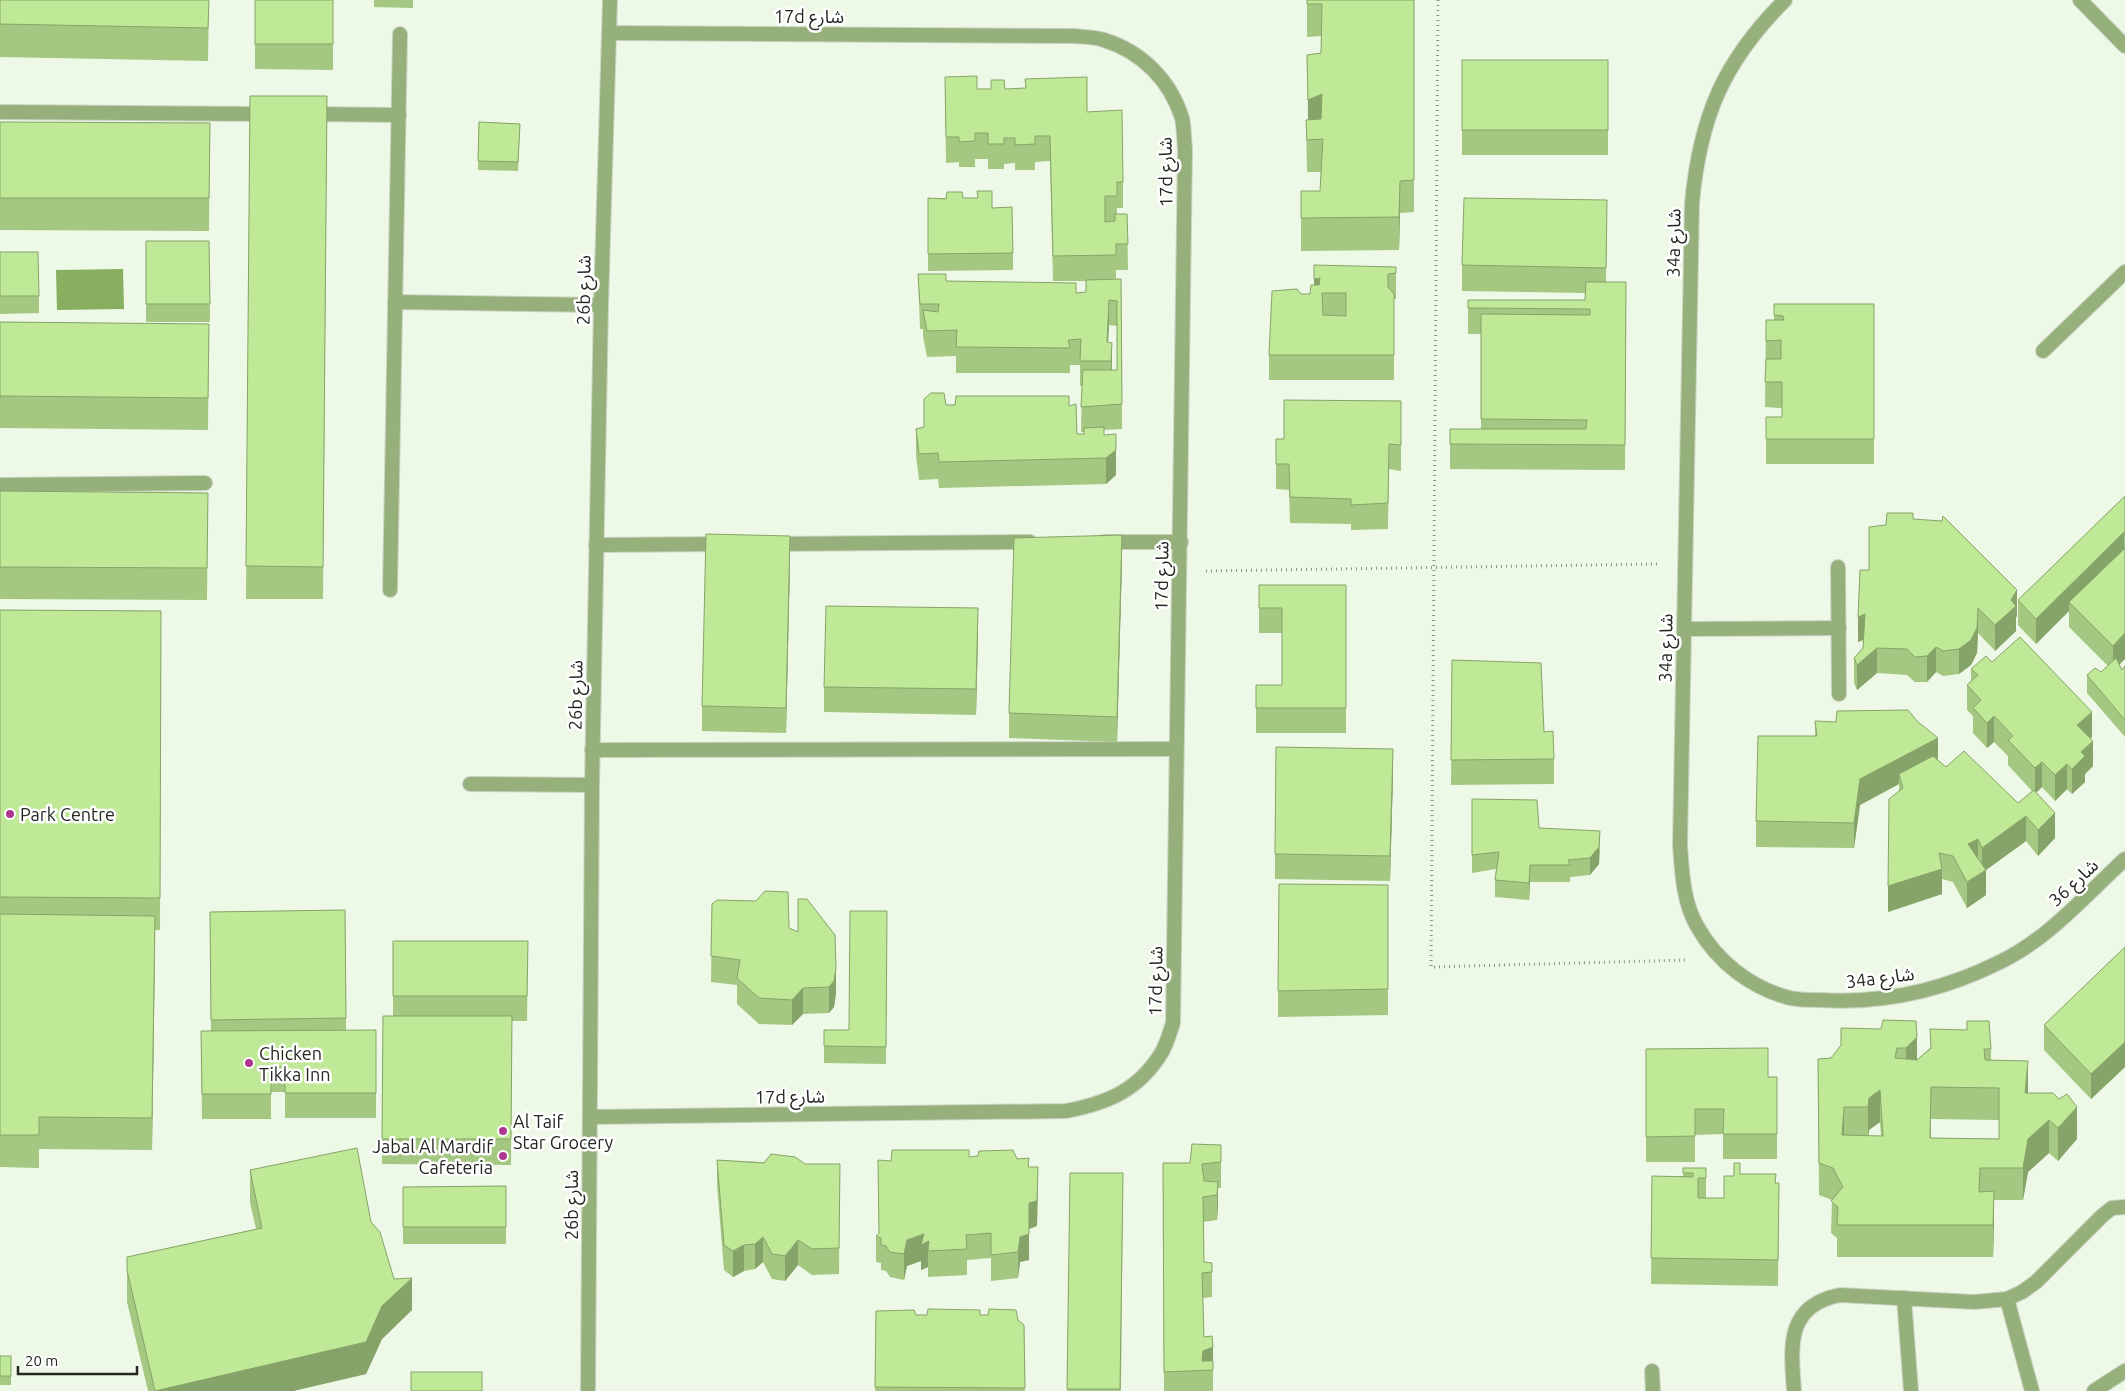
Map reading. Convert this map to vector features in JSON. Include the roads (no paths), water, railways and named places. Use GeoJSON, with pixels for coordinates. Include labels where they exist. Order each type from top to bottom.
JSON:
{"type":"FeatureCollection","features":[{"type":"Feature","properties":{"kind":"street","name":"26b شارع"},"geometry":{"type":"LineString","coordinates":[[588,1391],[592,750],[601,305],[610,0]]}},
{"type":"Feature","properties":{"kind":"street","name":"34a شارع"},"geometry":{"type":"LineString","coordinates":[[1785,0],[1764,20],[1740,52],[1720,87],[1705,124],[1696,163],[1692,203],[1685,564],[1680,846],[1683,887],[1696,926],[1720,959],[1753,984],[1791,998],[1845,1002],[1899,997],[1952,983],[2001,962],[2047,932]]}},
{"type":"Feature","properties":{"kind":"street"},"geometry":{"type":"LineString","coordinates":[[2080,0],[2125,46]]}},
{"type":"Feature","properties":{"kind":"street","name":"17d شارع"},"geometry":{"type":"LineString","coordinates":[[591,1117],[1066,1111],[1095,1106],[1122,1093],[1145,1074],[1162,1051],[1173,1023],[1176,749],[1181,542],[1185,148],[1182,120],[1172,92],[1154,69],[1131,51],[1103,39],[1074,36],[609,33]]}},
{"type":"Feature","properties":{"kind":"street"},"geometry":{"type":"LineString","coordinates":[[390,590],[400,34]]}},
{"type":"Feature","properties":{"kind":"street"},"geometry":{"type":"LineString","coordinates":[[0,112],[279,114]]}},
{"type":"Feature","properties":{"kind":"street"},"geometry":{"type":"LineString","coordinates":[[299,114],[399,115]]}},
{"type":"Feature","properties":{"kind":"street"},"geometry":{"type":"LineString","coordinates":[[2043,350],[2125,272]]}},
{"type":"Feature","properties":{"kind":"street"},"geometry":{"type":"LineString","coordinates":[[395,302],[601,305]]}},
{"type":"Feature","properties":{"kind":"street"},"geometry":{"type":"LineString","coordinates":[[0,485],[205,483]]}},
{"type":"Feature","properties":{"kind":"street"},"geometry":{"type":"LineString","coordinates":[[755,544],[1042,542]]}},
{"type":"Feature","properties":{"kind":"street"},"geometry":{"type":"LineString","coordinates":[[1092,542],[1181,542]]}},
{"type":"Feature","properties":{"kind":"street"},"geometry":{"type":"LineString","coordinates":[[596,544],[735,544]]}},
{"type":"Feature","properties":{"kind":"street"},"geometry":{"type":"LineString","coordinates":[[1838,567],[1839,694]]}},
{"type":"Feature","properties":{"kind":"street"},"geometry":{"type":"LineString","coordinates":[[1684,629],[1839,628]]}},
{"type":"Feature","properties":{"kind":"street"},"geometry":{"type":"LineString","coordinates":[[592,750],[1176,749]]}},
{"type":"Feature","properties":{"kind":"street"},"geometry":{"type":"LineString","coordinates":[[470,784],[592,785]]}},
{"type":"Feature","properties":{"kind":"street","name":"شارع 36"},"geometry":{"type":"LineString","coordinates":[[2047,932],[2125,859]]}},
{"type":"Feature","properties":{"kind":"street"},"geometry":{"type":"LineString","coordinates":[[1794,1391],[1792,1338],[1796,1325],[1804,1313],[1826,1298],[1840,1295],[1974,1302],[2006,1299],[2022,1292],[2036,1282],[2112,1208],[2125,1207]]}},
{"type":"Feature","properties":{"kind":"street"},"geometry":{"type":"LineString","coordinates":[[1904,1298],[1911,1391]]}},
{"type":"Feature","properties":{"kind":"street"},"geometry":{"type":"LineString","coordinates":[[2006,1299],[2032,1391]]}},
{"type":"Feature","properties":{"kind":"street"},"geometry":{"type":"LineString","coordinates":[[2094,1391],[2125,1371]]}},
{"type":"Feature","properties":{"kind":"street"},"geometry":{"type":"LineString","coordinates":[[1652,1372],[1653,1391]]}},
{"type":"Feature","properties":{"kind":"place","name":"Park Centre"},"geometry":{"type":"Point","coordinates":[10,814]}},
{"type":"Feature","properties":{"kind":"place","name":"Chicken Tikka Inn"},"geometry":{"type":"Point","coordinates":[249,1063]}},
{"type":"Feature","properties":{"kind":"place","name":"Al Taif Star Grocery"},"geometry":{"type":"Point","coordinates":[503,1131]}},
{"type":"Feature","properties":{"kind":"place","name":"Jabal Al Mardif Cafeteria"},"geometry":{"type":"Point","coordinates":[503,1156]}}]}
